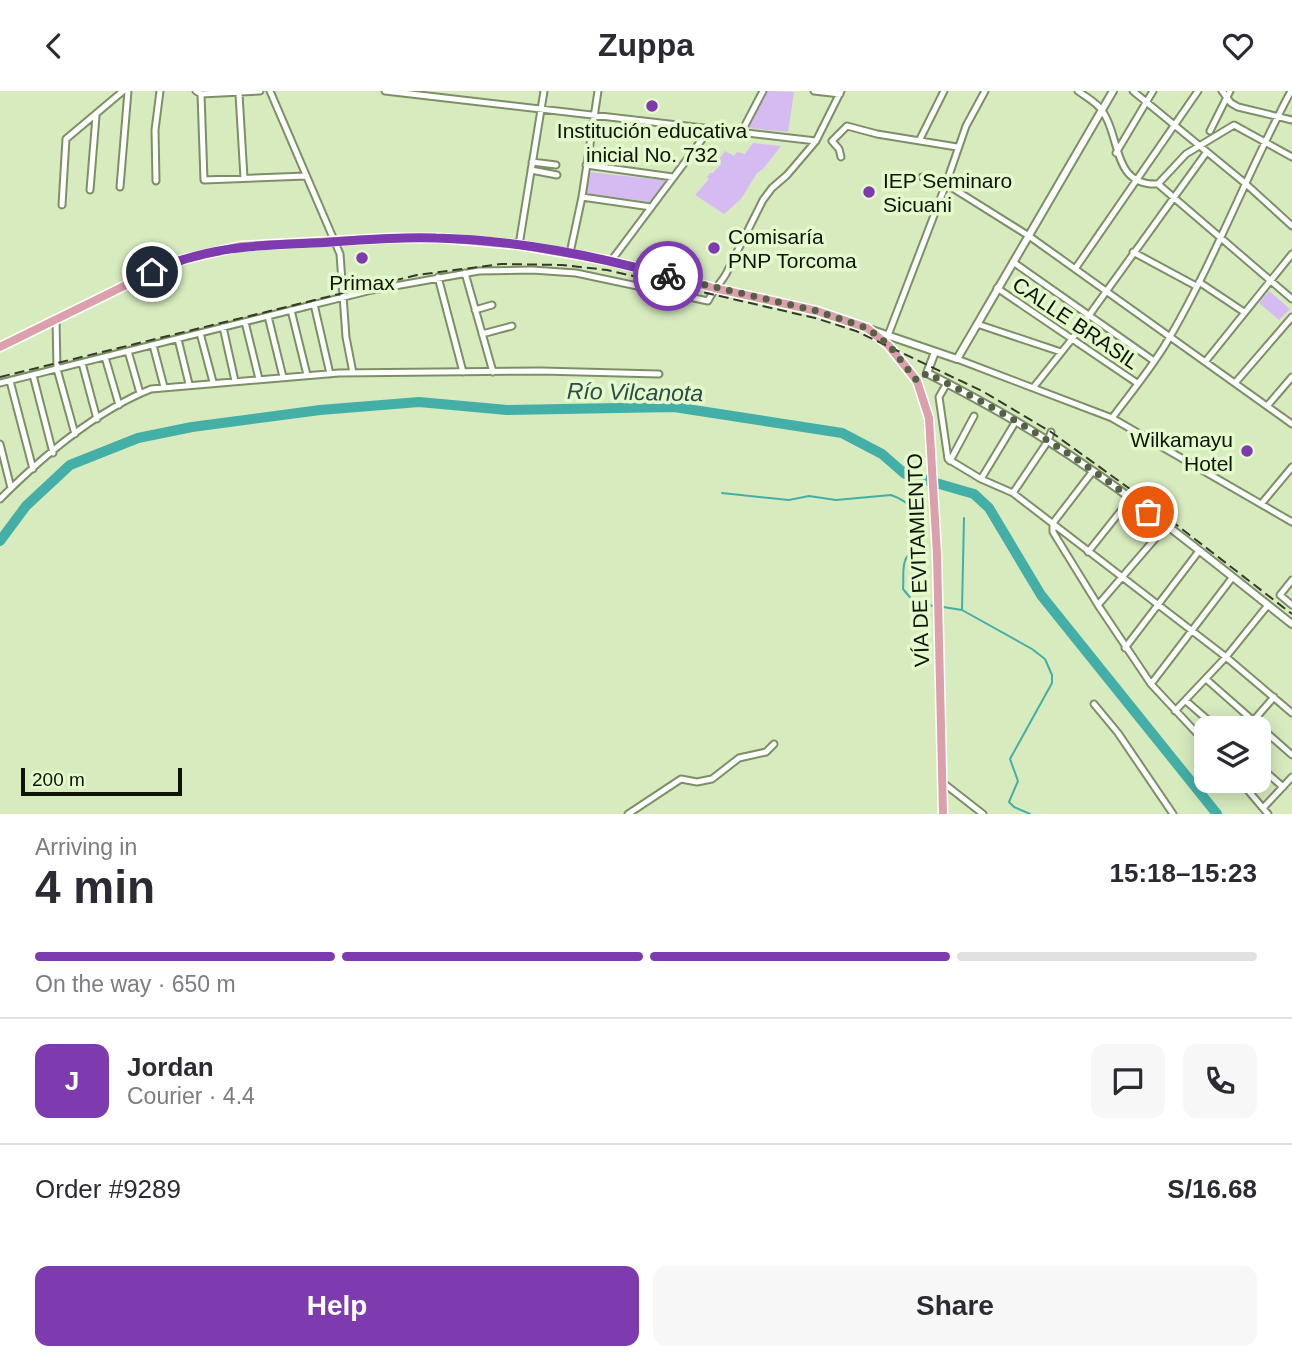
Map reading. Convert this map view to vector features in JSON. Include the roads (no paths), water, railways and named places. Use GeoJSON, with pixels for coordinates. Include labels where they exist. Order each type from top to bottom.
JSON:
{"type":"FeatureCollection","features":[{"type":"Feature","properties":{"kind":"highway","name":"VÍA DE EVITAMIENTO"},"geometry":{"type":"LineString","coordinates":[[0,347],[173,262],[241,246],[440,238],[519,245],[611,261],[817,311],[867,328],[886,339],[917,381],[929,418],[935,510],[943,814]]}},
{"type":"Feature","properties":{"kind":"street"},"geometry":{"type":"LineString","coordinates":[[62,205],[66,139],[125,91]]}},
{"type":"Feature","properties":{"kind":"street"},"geometry":{"type":"LineString","coordinates":[[120,187],[125,91]]}},
{"type":"Feature","properties":{"kind":"street"},"geometry":{"type":"LineString","coordinates":[[156,181],[155,130],[160,91]]}},
{"type":"Feature","properties":{"kind":"street"},"geometry":{"type":"LineString","coordinates":[[260,91],[198,93],[204,180],[306,176]]}},
{"type":"Feature","properties":{"kind":"street"},"geometry":{"type":"LineString","coordinates":[[270,91],[340,254],[346,337],[354,373]]}},
{"type":"Feature","properties":{"kind":"street"},"geometry":{"type":"LineString","coordinates":[[385,91],[816,141]]}},
{"type":"Feature","properties":{"kind":"street"},"geometry":{"type":"LineString","coordinates":[[519,245],[544,91]]}},
{"type":"Feature","properties":{"kind":"street"},"geometry":{"type":"LineString","coordinates":[[570,253],[582,197],[598,91]]}},
{"type":"Feature","properties":{"kind":"street"},"geometry":{"type":"LineString","coordinates":[[741,133],[763,91]]}},
{"type":"Feature","properties":{"kind":"street"},"geometry":{"type":"LineString","coordinates":[[0,383],[314,304],[465,273],[533,270],[576,273],[708,301],[772,188],[816,141],[841,93],[814,91]]}},
{"type":"Feature","properties":{"kind":"street"},"geometry":{"type":"LineString","coordinates":[[985,91],[971,114],[957,147],[946,184],[886,339],[957,359],[1112,418],[1292,522]]}},
{"type":"Feature","properties":{"kind":"street"},"geometry":{"type":"LineString","coordinates":[[1078,91],[1102,109],[1110,125],[1116,153],[1122,166],[1145,184],[1158,184],[1292,299]]}},
{"type":"Feature","properties":{"kind":"street"},"geometry":{"type":"LineString","coordinates":[[957,359],[1113,91]]}},
{"type":"Feature","properties":{"kind":"street"},"geometry":{"type":"LineString","coordinates":[[1133,91],[1246,184],[1292,226]]}},
{"type":"Feature","properties":{"kind":"street"},"geometry":{"type":"LineString","coordinates":[[1116,153],[1153,91]]}},
{"type":"Feature","properties":{"kind":"street"},"geometry":{"type":"LineString","coordinates":[[1074,269],[1198,91]]}},
{"type":"Feature","properties":{"kind":"street"},"geometry":{"type":"LineString","coordinates":[[1222,91],[1238,107],[1292,120]]}},
{"type":"Feature","properties":{"kind":"street"},"geometry":{"type":"LineString","coordinates":[[1210,131],[1230,91]]}},
{"type":"Feature","properties":{"kind":"street"},"geometry":{"type":"LineString","coordinates":[[1112,418],[1171,337],[1246,184],[1263,142],[1291,91]]}},
{"type":"Feature","properties":{"kind":"street"},"geometry":{"type":"LineString","coordinates":[[920,139],[941,92]]}},
{"type":"Feature","properties":{"kind":"street"},"geometry":{"type":"LineString","coordinates":[[239,93],[244,178]]}},
{"type":"Feature","properties":{"kind":"street"},"geometry":{"type":"LineString","coordinates":[[89,190],[96,115]]}},
{"type":"Feature","properties":{"kind":"street"},"geometry":{"type":"LineString","coordinates":[[1158,184],[1185,154],[1234,125],[1292,157]]}},
{"type":"Feature","properties":{"kind":"street"},"geometry":{"type":"LineString","coordinates":[[841,157],[832,141],[846,126],[957,147]]}},
{"type":"Feature","properties":{"kind":"street"},"geometry":{"type":"LineString","coordinates":[[611,261],[709,130]]}},
{"type":"Feature","properties":{"kind":"street"},"geometry":{"type":"LineString","coordinates":[[1033,388],[1072,339],[1206,153]]}},
{"type":"Feature","properties":{"kind":"street"},"geometry":{"type":"LineString","coordinates":[[532,162],[556,165]]}},
{"type":"Feature","properties":{"kind":"street"},"geometry":{"type":"LineString","coordinates":[[586,165],[673,177]]}},
{"type":"Feature","properties":{"kind":"street"},"geometry":{"type":"LineString","coordinates":[[531,170],[557,175]]}},
{"type":"Feature","properties":{"kind":"street"},"geometry":{"type":"LineString","coordinates":[[922,177],[946,184],[1029,236],[1292,424]]}},
{"type":"Feature","properties":{"kind":"street"},"geometry":{"type":"LineString","coordinates":[[582,197],[651,207]]}},
{"type":"Feature","properties":{"kind":"street"},"geometry":{"type":"LineString","coordinates":[[1133,252],[1198,284],[1244,312]]}},
{"type":"Feature","properties":{"kind":"street"},"geometry":{"type":"LineString","coordinates":[[1205,362],[1292,254]]}},
{"type":"Feature","properties":{"kind":"street"},"geometry":{"type":"LineString","coordinates":[[1013,262],[1154,361]]}},
{"type":"Feature","properties":{"kind":"street"},"geometry":{"type":"LineString","coordinates":[[465,273],[493,372]]}},
{"type":"Feature","properties":{"kind":"street"},"geometry":{"type":"LineString","coordinates":[[438,277],[463,372]]}},
{"type":"Feature","properties":{"kind":"street","name":"CALLE BRASIL"},"geometry":{"type":"LineString","coordinates":[[997,288],[1137,383]]}},
{"type":"Feature","properties":{"kind":"street"},"geometry":{"type":"LineString","coordinates":[[314,304],[330,374]]}},
{"type":"Feature","properties":{"kind":"street"},"geometry":{"type":"LineString","coordinates":[[475,310],[492,305]]}},
{"type":"Feature","properties":{"kind":"street"},"geometry":{"type":"LineString","coordinates":[[291,310],[307,375]]}},
{"type":"Feature","properties":{"kind":"street"},"geometry":{"type":"LineString","coordinates":[[268,316],[282,377]]}},
{"type":"Feature","properties":{"kind":"street"},"geometry":{"type":"LineString","coordinates":[[1235,383],[1292,317]]}},
{"type":"Feature","properties":{"kind":"street"},"geometry":{"type":"LineString","coordinates":[[56,320],[57,369],[75,434]]}},
{"type":"Feature","properties":{"kind":"street"},"geometry":{"type":"LineString","coordinates":[[245,322],[259,379]]}},
{"type":"Feature","properties":{"kind":"street"},"geometry":{"type":"LineString","coordinates":[[977,324],[1061,352]]}},
{"type":"Feature","properties":{"kind":"street"},"geometry":{"type":"LineString","coordinates":[[482,334],[512,326]]}},
{"type":"Feature","properties":{"kind":"street"},"geometry":{"type":"LineString","coordinates":[[223,327],[235,381]]}},
{"type":"Feature","properties":{"kind":"street"},"geometry":{"type":"LineString","coordinates":[[200,333],[213,382]]}},
{"type":"Feature","properties":{"kind":"street"},"geometry":{"type":"LineString","coordinates":[[178,339],[189,384]]}},
{"type":"Feature","properties":{"kind":"street"},"geometry":{"type":"LineString","coordinates":[[153,345],[163,387]]}},
{"type":"Feature","properties":{"kind":"street"},"geometry":{"type":"LineString","coordinates":[[128,351],[140,393]]}},
{"type":"Feature","properties":{"kind":"street"},"geometry":{"type":"LineString","coordinates":[[917,381],[927,373],[935,352]]}},
{"type":"Feature","properties":{"kind":"street"},"geometry":{"type":"LineString","coordinates":[[105,357],[119,405]]}},
{"type":"Feature","properties":{"kind":"street"},"geometry":{"type":"LineString","coordinates":[[82,363],[97,419]]}},
{"type":"Feature","properties":{"kind":"street"},"geometry":{"type":"LineString","coordinates":[[0,499],[75,434],[140,393],[163,387],[354,373],[659,374]]}},
{"type":"Feature","properties":{"kind":"street"},"geometry":{"type":"LineString","coordinates":[[927,373],[1016,421],[1093,471],[1166,522],[1292,624]]}},
{"type":"Feature","properties":{"kind":"street"},"geometry":{"type":"LineString","coordinates":[[33,375],[53,453]]}},
{"type":"Feature","properties":{"kind":"street"},"geometry":{"type":"LineString","coordinates":[[1268,405],[1292,377]]}},
{"type":"Feature","properties":{"kind":"street"},"geometry":{"type":"LineString","coordinates":[[10,381],[33,469]]}},
{"type":"Feature","properties":{"kind":"street"},"geometry":{"type":"LineString","coordinates":[[947,383],[939,397],[946,455],[950,461],[1013,493],[1191,629],[1292,713]]}},
{"type":"Feature","properties":{"kind":"street"},"geometry":{"type":"LineString","coordinates":[[950,461],[974,416]]}},
{"type":"Feature","properties":{"kind":"street"},"geometry":{"type":"LineString","coordinates":[[981,479],[1016,421]]}},
{"type":"Feature","properties":{"kind":"street"},"geometry":{"type":"LineString","coordinates":[[1013,493],[1048,441],[1051,432]]}},
{"type":"Feature","properties":{"kind":"street"},"geometry":{"type":"LineString","coordinates":[[0,444],[11,488]]}},
{"type":"Feature","properties":{"kind":"street"},"geometry":{"type":"LineString","coordinates":[[1262,503],[1292,467]]}},
{"type":"Feature","properties":{"kind":"street"},"geometry":{"type":"LineString","coordinates":[[1093,471],[1053,523],[1053,532],[1151,684],[1194,731]]}},
{"type":"Feature","properties":{"kind":"street"},"geometry":{"type":"LineString","coordinates":[[1088,552],[1131,498]]}},
{"type":"Feature","properties":{"kind":"street"},"geometry":{"type":"LineString","coordinates":[[1098,605],[1166,522]]}},
{"type":"Feature","properties":{"kind":"street"},"geometry":{"type":"LineString","coordinates":[[1125,647],[1199,551]]}},
{"type":"Feature","properties":{"kind":"street"},"geometry":{"type":"LineString","coordinates":[[1151,684],[1232,578]]}},
{"type":"Feature","properties":{"kind":"street"},"geometry":{"type":"LineString","coordinates":[[1292,580],[1280,596],[1292,605]]}},
{"type":"Feature","properties":{"kind":"street"},"geometry":{"type":"LineString","coordinates":[[1175,711],[1226,657],[1268,605]]}},
{"type":"Feature","properties":{"kind":"street"},"geometry":{"type":"LineString","coordinates":[[1206,679],[1247,716]]}},
{"type":"Feature","properties":{"kind":"street"},"geometry":{"type":"LineString","coordinates":[[1257,716],[1274,697]]}},
{"type":"Feature","properties":{"kind":"street"},"geometry":{"type":"LineString","coordinates":[[1186,701],[1203,716]]}},
{"type":"Feature","properties":{"kind":"street"},"geometry":{"type":"LineString","coordinates":[[1094,704],[1118,733],[1173,814]]}},
{"type":"Feature","properties":{"kind":"street"},"geometry":{"type":"LineString","coordinates":[[1271,737],[1292,755]]}},
{"type":"Feature","properties":{"kind":"street"},"geometry":{"type":"LineString","coordinates":[[628,814],[681,779],[697,782],[712,779],[739,758],[766,752],[774,744]]}},
{"type":"Feature","properties":{"kind":"street"},"geometry":{"type":"LineString","coordinates":[[1271,776],[1283,787]]}},
{"type":"Feature","properties":{"kind":"street"},"geometry":{"type":"LineString","coordinates":[[1264,807],[1292,777]]}},
{"type":"Feature","properties":{"kind":"street"},"geometry":{"type":"LineString","coordinates":[[942,782],[983,814]]}},
{"type":"Feature","properties":{"kind":"street"},"geometry":{"type":"LineString","coordinates":[[1251,793],[1268,814]]}},
{"type":"Feature","properties":{"kind":"waterway","name":"Río Vilcanota"},"geometry":{"type":"LineString","coordinates":[[0,541],[26,506],[70,465],[138,438],[192,427],[320,410],[419,402],[507,410],[674,407],[842,433],[882,454],[905,474],[974,494],[989,508],[1041,595],[1217,814]]}},
{"type":"Feature","properties":{"kind":"waterway"},"geometry":{"type":"LineString","coordinates":[[722,493],[789,500],[809,496],[836,500],[891,495],[900,499],[912,509],[918,523],[914,548],[904,564],[903,589],[913,601],[933,606]]}},
{"type":"Feature","properties":{"kind":"waterway"},"geometry":{"type":"LineString","coordinates":[[962,609],[964,518]]}},
{"type":"Feature","properties":{"kind":"waterway"},"geometry":{"type":"LineString","coordinates":[[943,607],[962,610],[1032,649],[1045,659],[1052,675],[1052,683],[1010,759],[1018,781],[1009,802],[1030,814]]}},
{"type":"Feature","properties":{"kind":"railway"},"geometry":{"type":"LineString","coordinates":[[0,377],[417,275],[501,264],[562,265],[607,270],[815,318],[856,331],[984,392],[1051,432],[1130,489],[1292,614]]}},
{"type":"Feature","properties":{"kind":"place","name":"Institución educativa inicial No. 732"},"geometry":{"type":"Point","coordinates":[652,106]}},
{"type":"Feature","properties":{"kind":"place","name":"IEP Seminaro Sicuani"},"geometry":{"type":"Point","coordinates":[869,192]}},
{"type":"Feature","properties":{"kind":"place","name":"Comisaría PNP Torcoma"},"geometry":{"type":"Point","coordinates":[714,248]}},
{"type":"Feature","properties":{"kind":"place","name":"Primax"},"geometry":{"type":"Point","coordinates":[362,258]}},
{"type":"Feature","properties":{"kind":"place","name":"Wilkamayu Hotel"},"geometry":{"type":"Point","coordinates":[1247,451]}}]}
